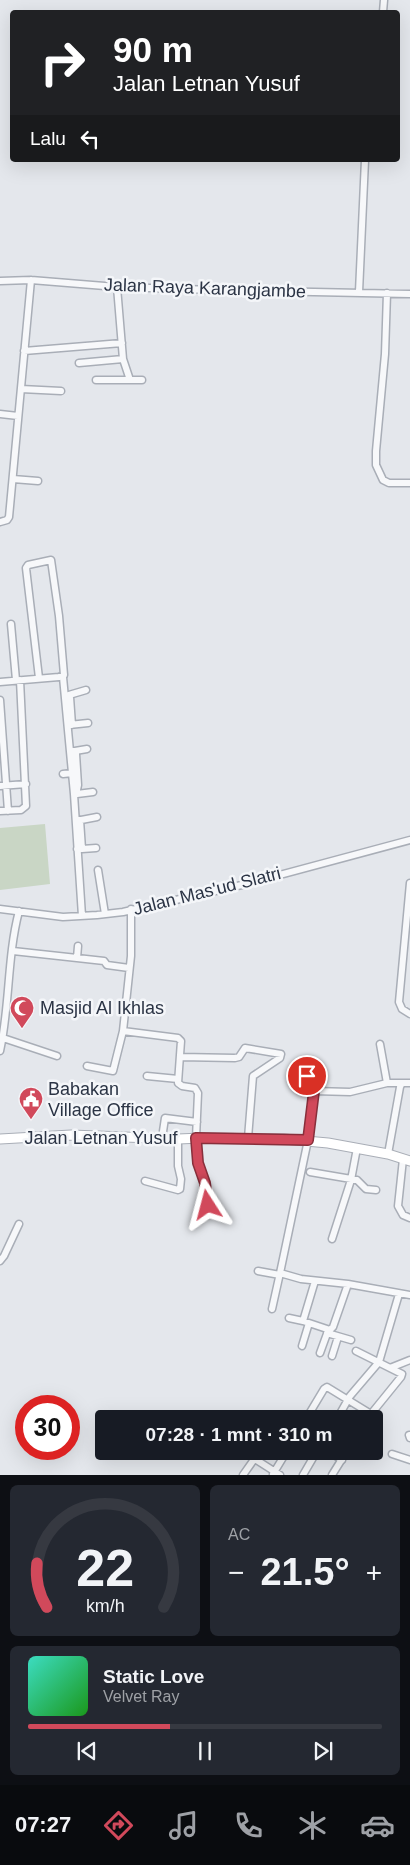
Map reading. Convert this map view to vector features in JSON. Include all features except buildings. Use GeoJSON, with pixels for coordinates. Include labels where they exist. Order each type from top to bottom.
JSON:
{"type":"FeatureCollection","features":[{"type":"Feature","properties":{"kind":"street"},"geometry":{"type":"LineString","coordinates":[[359,292],[365,162]]}},
{"type":"Feature","properties":{"kind":"street"},"geometry":{"type":"LineString","coordinates":[[0,522],[7,520],[9,517],[31,280]]}},
{"type":"Feature","properties":{"kind":"street","name":"Jalan Raya Karangjambe"},"geometry":{"type":"LineString","coordinates":[[0,281],[31,280],[117,287],[410,294]]}},
{"type":"Feature","properties":{"kind":"street"},"geometry":{"type":"LineString","coordinates":[[117,287],[123,359],[130,380]]}},
{"type":"Feature","properties":{"kind":"street"},"geometry":{"type":"LineString","coordinates":[[387,293],[385,354],[376,465],[383,480],[389,483],[410,483]]}},
{"type":"Feature","properties":{"kind":"street"},"geometry":{"type":"LineString","coordinates":[[24,351],[122,344]]}},
{"type":"Feature","properties":{"kind":"street"},"geometry":{"type":"LineString","coordinates":[[79,363],[123,359]]}},
{"type":"Feature","properties":{"kind":"street"},"geometry":{"type":"LineString","coordinates":[[96,380],[142,380]]}},
{"type":"Feature","properties":{"kind":"street"},"geometry":{"type":"LineString","coordinates":[[21,388],[61,391]]}},
{"type":"Feature","properties":{"kind":"street"},"geometry":{"type":"LineString","coordinates":[[0,414],[18,416]]}},
{"type":"Feature","properties":{"kind":"street"},"geometry":{"type":"LineString","coordinates":[[12,479],[38,481]]}},
{"type":"Feature","properties":{"kind":"street"},"geometry":{"type":"LineString","coordinates":[[39,678],[26,568],[28,565],[51,560],[65,673],[63,677],[73,751],[75,794]]}},
{"type":"Feature","properties":{"kind":"street"},"geometry":{"type":"LineString","coordinates":[[0,811],[21,810],[26,806],[18,680],[11,624]]}},
{"type":"Feature","properties":{"kind":"street"},"geometry":{"type":"LineString","coordinates":[[0,682],[63,677]]}},
{"type":"Feature","properties":{"kind":"street"},"geometry":{"type":"LineString","coordinates":[[67,696],[86,690]]}},
{"type":"Feature","properties":{"kind":"street"},"geometry":{"type":"LineString","coordinates":[[0,700],[3,786],[8,810]]}},
{"type":"Feature","properties":{"kind":"street"},"geometry":{"type":"LineString","coordinates":[[70,725],[88,724]]}},
{"type":"Feature","properties":{"kind":"street"},"geometry":{"type":"LineString","coordinates":[[73,751],[87,749]]}},
{"type":"Feature","properties":{"kind":"street"},"geometry":{"type":"LineString","coordinates":[[73,751],[72,774],[80,849],[82,916]]}},
{"type":"Feature","properties":{"kind":"street"},"geometry":{"type":"LineString","coordinates":[[63,774],[72,774]]}},
{"type":"Feature","properties":{"kind":"street"},"geometry":{"type":"LineString","coordinates":[[3,786],[26,784]]}},
{"type":"Feature","properties":{"kind":"street"},"geometry":{"type":"LineString","coordinates":[[75,794],[93,792]]}},
{"type":"Feature","properties":{"kind":"street"},"geometry":{"type":"LineString","coordinates":[[78,821],[97,817]]}},
{"type":"Feature","properties":{"kind":"street","name":"Jalan Mas'ud Slatri"},"geometry":{"type":"LineString","coordinates":[[0,909],[63,917],[131,910],[246,884],[410,840]]}},
{"type":"Feature","properties":{"kind":"street"},"geometry":{"type":"LineString","coordinates":[[80,849],[96,848]]}},
{"type":"Feature","properties":{"kind":"street"},"geometry":{"type":"LineString","coordinates":[[98,870],[105,914]]}},
{"type":"Feature","properties":{"kind":"street"},"geometry":{"type":"LineString","coordinates":[[410,883],[399,1002],[402,1009],[410,1014]]}},
{"type":"Feature","properties":{"kind":"street"},"geometry":{"type":"LineString","coordinates":[[88,1066],[113,1071],[123,1031],[129,968],[131,910]]}},
{"type":"Feature","properties":{"kind":"street"},"geometry":{"type":"LineString","coordinates":[[0,1050],[3,1038],[4,1008],[13,933],[19,911]]}},
{"type":"Feature","properties":{"kind":"street"},"geometry":{"type":"LineString","coordinates":[[77,958],[78,946]]}},
{"type":"Feature","properties":{"kind":"street"},"geometry":{"type":"LineString","coordinates":[[12,951],[104,961],[107,966],[129,968]]}},
{"type":"Feature","properties":{"kind":"street"},"geometry":{"type":"LineString","coordinates":[[123,1031],[178,1038],[182,1041],[178,1079],[180,1085],[197,1091],[196,1138],[198,1163],[205,1183],[207,1204],[216,1206]]}},
{"type":"Feature","properties":{"kind":"street"},"geometry":{"type":"LineString","coordinates":[[3,1038],[57,1056]]}},
{"type":"Feature","properties":{"kind":"street"},"geometry":{"type":"LineString","coordinates":[[380,1044],[386,1083]]}},
{"type":"Feature","properties":{"kind":"street"},"geometry":{"type":"LineString","coordinates":[[180,1057],[234,1058],[238,1057],[245,1048],[281,1054],[280,1058],[254,1076],[248,1138]]}},
{"type":"Feature","properties":{"kind":"street"},"geometry":{"type":"LineString","coordinates":[[147,1076],[178,1079]]}},
{"type":"Feature","properties":{"kind":"street"},"geometry":{"type":"LineString","coordinates":[[272,1309],[308,1140],[314,1091],[307,1076]]}},
{"type":"Feature","properties":{"kind":"street"},"geometry":{"type":"LineString","coordinates":[[314,1091],[350,1092],[386,1083],[410,1083]]}},
{"type":"Feature","properties":{"kind":"street"},"geometry":{"type":"LineString","coordinates":[[388,1154],[397,1098],[402,1083]]}},
{"type":"Feature","properties":{"kind":"street"},"geometry":{"type":"LineString","coordinates":[[162,1138],[165,1118],[197,1122]]}},
{"type":"Feature","properties":{"kind":"street","name":"Jalan Letnan Yusuf"},"geometry":{"type":"LineString","coordinates":[[0,1139],[52,1136],[308,1140],[388,1154],[407,1160]]}},
{"type":"Feature","properties":{"kind":"street"},"geometry":{"type":"LineString","coordinates":[[145,1181],[180,1189],[178,1139]]}},
{"type":"Feature","properties":{"kind":"street"},"geometry":{"type":"LineString","coordinates":[[332,1239],[351,1180],[357,1148]]}},
{"type":"Feature","properties":{"kind":"street"},"geometry":{"type":"LineString","coordinates":[[407,1160],[398,1206],[403,1215],[410,1218]]}},
{"type":"Feature","properties":{"kind":"street"},"geometry":{"type":"LineString","coordinates":[[310,1172],[360,1182],[366,1189],[376,1190]]}},
{"type":"Feature","properties":{"kind":"street"},"geometry":{"type":"LineString","coordinates":[[0,1261],[19,1224]]}},
{"type":"Feature","properties":{"kind":"street"},"geometry":{"type":"LineString","coordinates":[[258,1271],[410,1295]]}},
{"type":"Feature","properties":{"kind":"street"},"geometry":{"type":"LineString","coordinates":[[302,1346],[316,1281]]}},
{"type":"Feature","properties":{"kind":"street"},"geometry":{"type":"LineString","coordinates":[[320,1353],[328,1331],[333,1327],[348,1284]]}},
{"type":"Feature","properties":{"kind":"street"},"geometry":{"type":"LineString","coordinates":[[342,1410],[379,1362],[399,1294]]}},
{"type":"Feature","properties":{"kind":"street"},"geometry":{"type":"LineString","coordinates":[[289,1318],[306,1322],[351,1340]]}},
{"type":"Feature","properties":{"kind":"street"},"geometry":{"type":"LineString","coordinates":[[332,1356],[338,1336]]}},
{"type":"Feature","properties":{"kind":"street"},"geometry":{"type":"LineString","coordinates":[[356,1351],[400,1372],[402,1376],[375,1410]]}},
{"type":"Feature","properties":{"kind":"street"},"geometry":{"type":"LineString","coordinates":[[390,1368],[410,1360]]}},
{"type":"Feature","properties":{"kind":"street"},"geometry":{"type":"LineString","coordinates":[[312,1410],[326,1387],[362,1410]]}},
{"type":"Feature","properties":{"kind":"street"},"geometry":{"type":"LineString","coordinates":[[392,1454],[410,1460]]}},
{"type":"Feature","properties":{"kind":"street"},"geometry":{"type":"LineString","coordinates":[[243,1475],[254,1460]]}},
{"type":"Feature","properties":{"kind":"street"},"geometry":{"type":"LineString","coordinates":[[256,1460],[276,1474],[283,1460]]}},
{"type":"Feature","properties":{"kind":"street"},"geometry":{"type":"LineString","coordinates":[[302,1475],[311,1460]]}},
{"type":"Feature","properties":{"kind":"street"},"geometry":{"type":"LineString","coordinates":[[332,1475],[342,1460]]}},
{"type":"Feature","properties":{"kind":"green space"},"geometry":{"type":"Polygon","coordinates":[[[45,824],[50,884],[0,890],[0,828],[45,824]]]}},
{"type":"Feature","properties":{"kind":"place","name":"Masjid Al Ikhlas"},"geometry":{"type":"Point","coordinates":[22,1029]}},
{"type":"Feature","properties":{"kind":"place","name":"Babakan Village Office"},"geometry":{"type":"Point","coordinates":[31,1120]}},
{"type":"Feature","properties":{"kind":"route"},"geometry":{"type":"LineString","coordinates":[[208,1205],[205,1183],[198,1163],[196,1138],[308,1140],[314,1091],[307,1076]]}}]}
